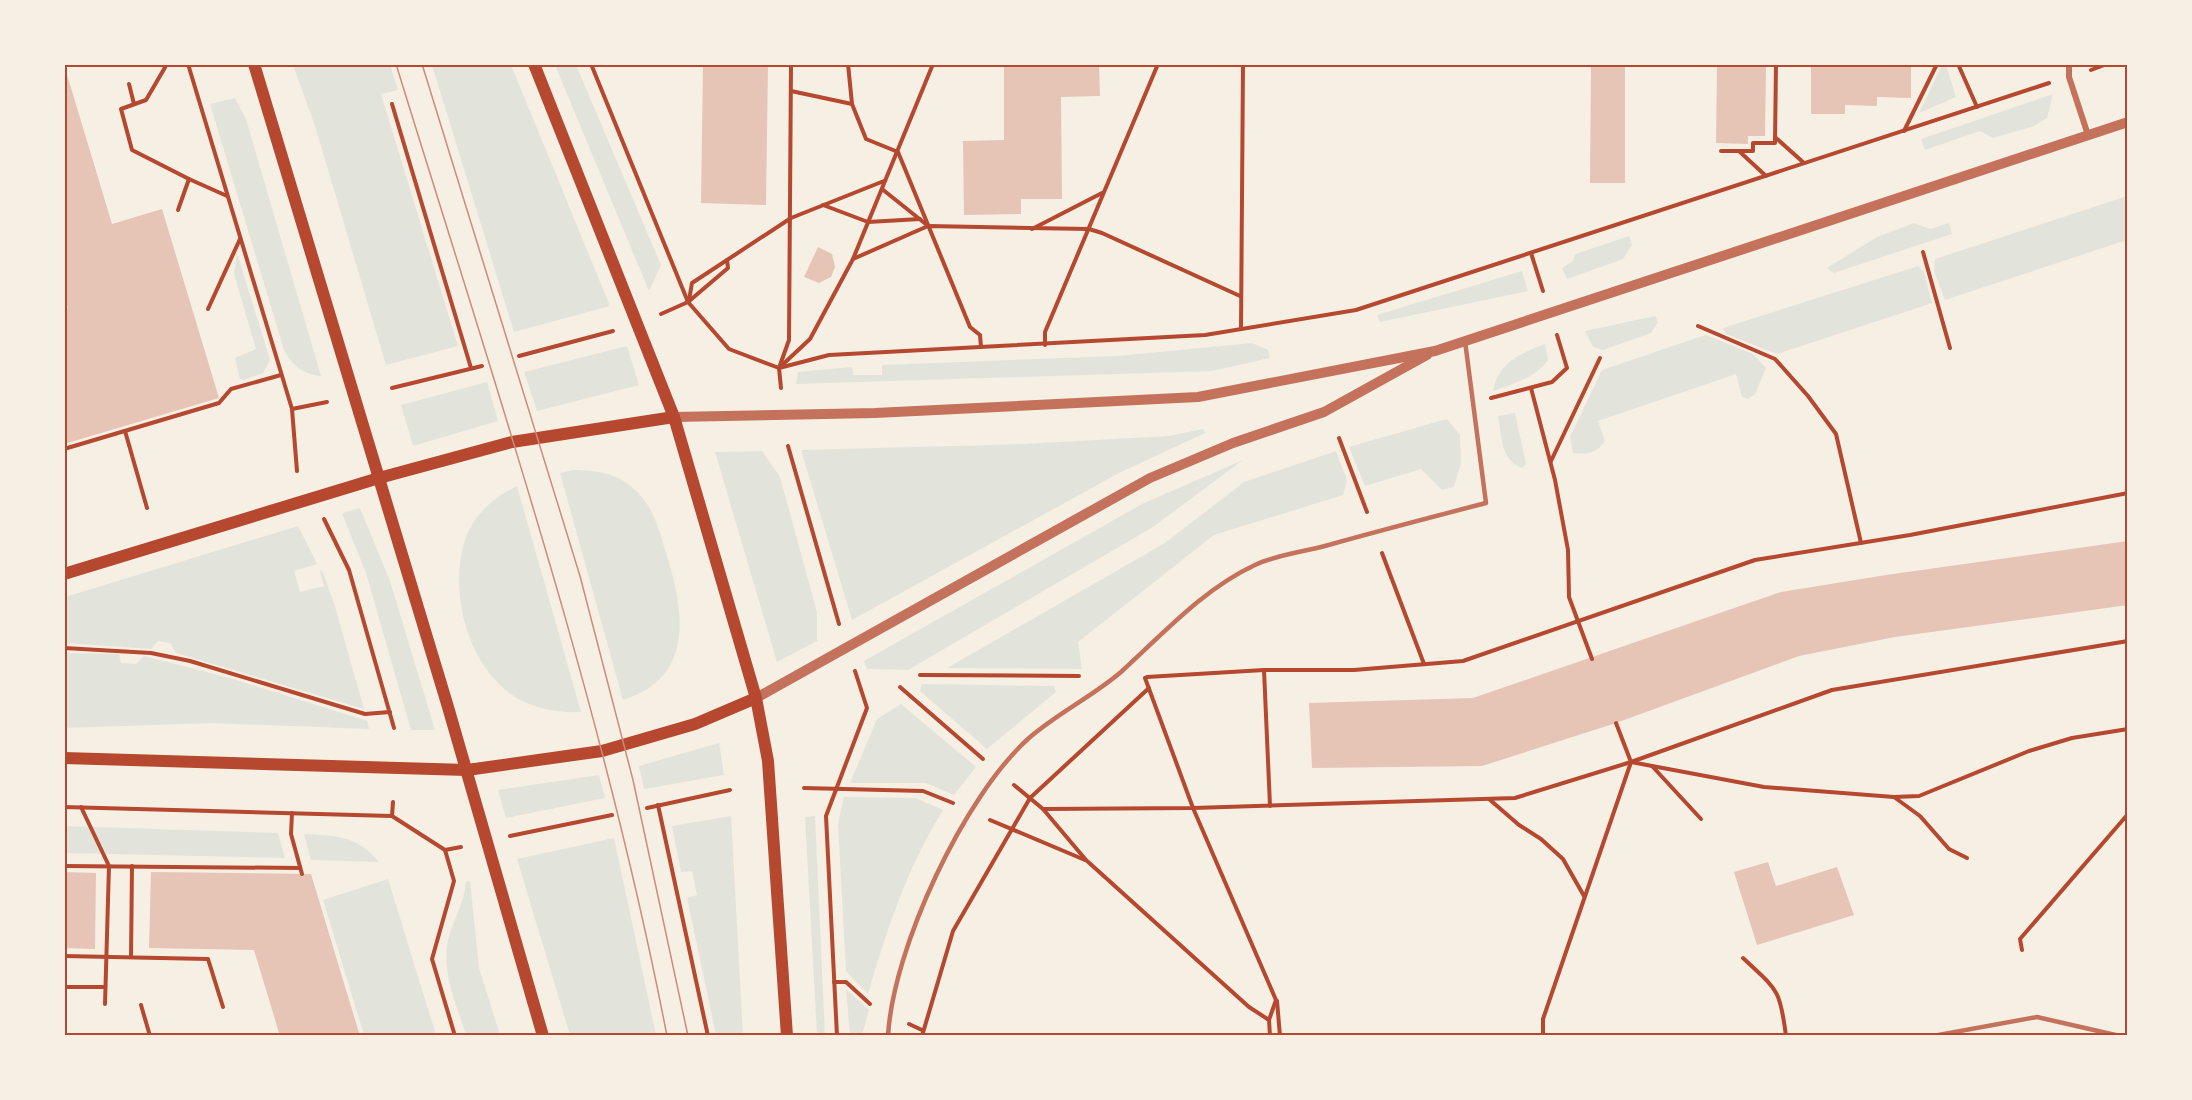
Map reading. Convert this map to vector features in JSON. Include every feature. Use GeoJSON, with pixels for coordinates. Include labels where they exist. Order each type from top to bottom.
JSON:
{"type":"FeatureCollection","features":[{"type":"Feature","properties":{"kind":"main road"},"geometry":{"type":"LineString","coordinates":[[254,64],[543,1035]]}},
{"type":"Feature","properties":{"kind":"main road"},"geometry":{"type":"LineString","coordinates":[[534,64],[674,417],[756,698],[768,761],[787,1035]]}},
{"type":"Feature","properties":{"kind":"main road"},"geometry":{"type":"LineString","coordinates":[[64,574],[379,478],[537,437],[674,417]]}},
{"type":"Feature","properties":{"kind":"main road"},"geometry":{"type":"LineString","coordinates":[[64,758],[466,770],[602,751],[695,724],[756,698]]}},
{"type":"Feature","properties":{"kind":"street"},"geometry":{"type":"LineString","coordinates":[[2069,64],[2069,77],[2088,135]]}},
{"type":"Feature","properties":{"kind":"street"},"geometry":{"type":"LineString","coordinates":[[674,417],[875,413],[1198,397],[1435,351],[2127,122]]}},
{"type":"Feature","properties":{"kind":"street"},"geometry":{"type":"LineString","coordinates":[[756,698],[1150,478],[1233,443],[1324,412],[1435,351]]}},
{"type":"Feature","properties":{"kind":"lane"},"geometry":{"type":"LineString","coordinates":[[888,1035],[889,1014],[908,944],[931,887],[973,811],[999,772],[1029,738],[1115,676],[1218,585],[1257,564],[1486,503],[1465,341]]}},
{"type":"Feature","properties":{"kind":"lane"},"geometry":{"type":"LineString","coordinates":[[1933,1035],[2037,1017],[2120,1035]]}},
{"type":"Feature","properties":{"kind":"path"},"geometry":{"type":"LineString","coordinates":[[167,64],[146,100],[121,109],[132,150],[227,196]]}},
{"type":"Feature","properties":{"kind":"path"},"geometry":{"type":"LineString","coordinates":[[188,64],[292,409],[297,471]]}},
{"type":"Feature","properties":{"kind":"path"},"geometry":{"type":"LineString","coordinates":[[591,64],[688,302],[729,349],[779,368],[830,355],[1205,336],[1356,310],[2107,64]]}},
{"type":"Feature","properties":{"kind":"path"},"geometry":{"type":"LineString","coordinates":[[781,388],[779,368],[789,340],[791,64]]}},
{"type":"Feature","properties":{"kind":"path"},"geometry":{"type":"LineString","coordinates":[[848,64],[852,104],[866,139],[898,152],[970,327],[980,336],[981,347]]}},
{"type":"Feature","properties":{"kind":"path"},"geometry":{"type":"LineString","coordinates":[[779,368],[810,339],[853,259],[933,64]]}},
{"type":"Feature","properties":{"kind":"path"},"geometry":{"type":"LineString","coordinates":[[1045,345],[1045,332],[1158,64]]}},
{"type":"Feature","properties":{"kind":"path"},"geometry":{"type":"LineString","coordinates":[[1242,329],[1240,296],[1243,64]]}},
{"type":"Feature","properties":{"kind":"path"},"geometry":{"type":"LineString","coordinates":[[1721,151],[1753,151],[1753,143],[1775,143],[1776,64]]}},
{"type":"Feature","properties":{"kind":"path"},"geometry":{"type":"LineString","coordinates":[[1903,131],[1936,64]]}},
{"type":"Feature","properties":{"kind":"path"},"geometry":{"type":"LineString","coordinates":[[1958,64],[1977,107]]}},
{"type":"Feature","properties":{"kind":"path"},"geometry":{"type":"LineString","coordinates":[[129,84],[134,104]]}},
{"type":"Feature","properties":{"kind":"path"},"geometry":{"type":"LineString","coordinates":[[791,91],[852,104]]}},
{"type":"Feature","properties":{"kind":"path"},"geometry":{"type":"LineString","coordinates":[[392,104],[471,368]]}},
{"type":"Feature","properties":{"kind":"path"},"geometry":{"type":"LineString","coordinates":[[1775,137],[1804,164]]}},
{"type":"Feature","properties":{"kind":"path"},"geometry":{"type":"LineString","coordinates":[[1740,151],[1766,176]]}},
{"type":"Feature","properties":{"kind":"path"},"geometry":{"type":"LineString","coordinates":[[178,210],[189,179]]}},
{"type":"Feature","properties":{"kind":"path"},"geometry":{"type":"LineString","coordinates":[[688,302],[692,283],[791,218],[885,181]]}},
{"type":"Feature","properties":{"kind":"path"},"geometry":{"type":"LineString","coordinates":[[881,189],[928,226]]}},
{"type":"Feature","properties":{"kind":"path"},"geometry":{"type":"LineString","coordinates":[[1031,230],[1103,193]]}},
{"type":"Feature","properties":{"kind":"path"},"geometry":{"type":"LineString","coordinates":[[822,205],[868,222],[920,219]]}},
{"type":"Feature","properties":{"kind":"path"},"geometry":{"type":"LineString","coordinates":[[853,259],[928,226],[1089,230],[1102,232],[1240,296]]}},
{"type":"Feature","properties":{"kind":"path"},"geometry":{"type":"LineString","coordinates":[[208,309],[240,238]]}},
{"type":"Feature","properties":{"kind":"path"},"geometry":{"type":"LineString","coordinates":[[1923,252],[1950,348]]}},
{"type":"Feature","properties":{"kind":"path"},"geometry":{"type":"LineString","coordinates":[[660,314],[688,302],[728,268],[727,260]]}},
{"type":"Feature","properties":{"kind":"path"},"geometry":{"type":"LineString","coordinates":[[1698,326],[1775,359],[1808,396],[1836,434],[1861,543]]}},
{"type":"Feature","properties":{"kind":"path"},"geometry":{"type":"LineString","coordinates":[[519,356],[622,328]]}},
{"type":"Feature","properties":{"kind":"path"},"geometry":{"type":"LineString","coordinates":[[1551,461],[1600,358]]}},
{"type":"Feature","properties":{"kind":"path"},"geometry":{"type":"LineString","coordinates":[[392,388],[482,366]]}},
{"type":"Feature","properties":{"kind":"path"},"geometry":{"type":"LineString","coordinates":[[1473,403],[1552,382],[1567,368]]}},
{"type":"Feature","properties":{"kind":"path"},"geometry":{"type":"LineString","coordinates":[[64,449],[219,403],[231,389],[281,375]]}},
{"type":"Feature","properties":{"kind":"path"},"geometry":{"type":"LineString","coordinates":[[1531,388],[1551,461],[1568,550],[1569,597],[1592,659]]}},
{"type":"Feature","properties":{"kind":"path"},"geometry":{"type":"LineString","coordinates":[[292,409],[327,402]]}},
{"type":"Feature","properties":{"kind":"path"},"geometry":{"type":"LineString","coordinates":[[125,431],[147,507]]}},
{"type":"Feature","properties":{"kind":"path"},"geometry":{"type":"LineString","coordinates":[[1339,438],[1424,664]]}},
{"type":"Feature","properties":{"kind":"path"},"geometry":{"type":"LineString","coordinates":[[789,446],[841,629]]}},
{"type":"Feature","properties":{"kind":"path"},"geometry":{"type":"LineString","coordinates":[[1280,1035],[1276,1000],[1193,808],[1144,677],[1264,670],[1354,670],[1463,661],[1755,560],[1861,543],[2127,492]]}},
{"type":"Feature","properties":{"kind":"path"},"geometry":{"type":"LineString","coordinates":[[323,518],[349,570],[394,728]]}},
{"type":"Feature","properties":{"kind":"path"},"geometry":{"type":"LineString","coordinates":[[1269,1020],[1249,1007],[1086,860],[1043,809],[1193,808],[1515,798],[1630,762],[1832,690],[2127,641]]}},
{"type":"Feature","properties":{"kind":"path"},"geometry":{"type":"LineString","coordinates":[[64,648],[151,653],[190,661],[365,714],[390,712]]}},
{"type":"Feature","properties":{"kind":"path"},"geometry":{"type":"LineString","coordinates":[[837,1035],[826,816],[867,708],[854,668]]}},
{"type":"Feature","properties":{"kind":"path"},"geometry":{"type":"LineString","coordinates":[[1264,670],[1270,806]]}},
{"type":"Feature","properties":{"kind":"path"},"geometry":{"type":"LineString","coordinates":[[920,675],[1054,676]]}},
{"type":"Feature","properties":{"kind":"path"},"geometry":{"type":"LineString","coordinates":[[900,687],[982,758]]}},
{"type":"Feature","properties":{"kind":"path"},"geometry":{"type":"LineString","coordinates":[[922,1035],[953,931],[1009,830],[1030,798],[1149,688]]}},
{"type":"Feature","properties":{"kind":"path"},"geometry":{"type":"LineString","coordinates":[[1543,1035],[1543,1019],[1630,762],[1616,723]]}},
{"type":"Feature","properties":{"kind":"path"},"geometry":{"type":"LineString","coordinates":[[1630,762],[1764,787],[1894,797],[1927,794],[2030,751],[2072,738],[2127,729]]}},
{"type":"Feature","properties":{"kind":"path"},"geometry":{"type":"LineString","coordinates":[[1651,766],[1701,819]]}},
{"type":"Feature","properties":{"kind":"path"},"geometry":{"type":"LineString","coordinates":[[804,788],[923,791],[973,811],[1009,830],[1086,860]]}},
{"type":"Feature","properties":{"kind":"path"},"geometry":{"type":"LineString","coordinates":[[647,808],[730,790]]}},
{"type":"Feature","properties":{"kind":"path"},"geometry":{"type":"LineString","coordinates":[[1894,797],[1920,816],[1948,849],[1967,858]]}},
{"type":"Feature","properties":{"kind":"path"},"geometry":{"type":"LineString","coordinates":[[1489,800],[1519,825],[1542,839],[1563,859],[1585,897]]}},
{"type":"Feature","properties":{"kind":"path"},"geometry":{"type":"LineString","coordinates":[[392,816],[393,802]]}},
{"type":"Feature","properties":{"kind":"path"},"geometry":{"type":"LineString","coordinates":[[658,805],[708,1035]]}},
{"type":"Feature","properties":{"kind":"path"},"geometry":{"type":"LineString","coordinates":[[64,807],[392,816],[445,850],[454,881],[432,959],[455,1035]]}},
{"type":"Feature","properties":{"kind":"path"},"geometry":{"type":"LineString","coordinates":[[81,807],[109,866],[105,1004]]}},
{"type":"Feature","properties":{"kind":"path"},"geometry":{"type":"LineString","coordinates":[[292,813],[291,834],[302,874]]}},
{"type":"Feature","properties":{"kind":"path"},"geometry":{"type":"LineString","coordinates":[[2022,950],[2020,939],[2127,814]]}},
{"type":"Feature","properties":{"kind":"path"},"geometry":{"type":"LineString","coordinates":[[507,836],[612,815]]}},
{"type":"Feature","properties":{"kind":"path"},"geometry":{"type":"LineString","coordinates":[[445,850],[460,847]]}},
{"type":"Feature","properties":{"kind":"path"},"geometry":{"type":"LineString","coordinates":[[64,866],[300,868]]}},
{"type":"Feature","properties":{"kind":"path"},"geometry":{"type":"LineString","coordinates":[[131,957],[132,866]]}},
{"type":"Feature","properties":{"kind":"path"},"geometry":{"type":"LineString","coordinates":[[64,956],[208,959],[223,1007]]}},
{"type":"Feature","properties":{"kind":"path"},"geometry":{"type":"LineString","coordinates":[[1743,958],[1775,987],[1782,1003],[1786,1035]]}},
{"type":"Feature","properties":{"kind":"path"},"geometry":{"type":"LineString","coordinates":[[834,982],[846,982],[869,1003]]}},
{"type":"Feature","properties":{"kind":"path"},"geometry":{"type":"LineString","coordinates":[[64,987],[105,987]]}},
{"type":"Feature","properties":{"kind":"path"},"geometry":{"type":"LineString","coordinates":[[1270,1035],[1269,1020],[1276,1000]]}},
{"type":"Feature","properties":{"kind":"path"},"geometry":{"type":"LineString","coordinates":[[141,1005],[150,1035]]}},
{"type":"Feature","properties":{"kind":"shaded area"},"geometry":{"type":"Polygon","coordinates":[[[293,65],[390,65],[398,90],[381,94],[458,346],[386,365],[315,126],[293,65]]]}},
{"type":"Feature","properties":{"kind":"shaded area"},"geometry":{"type":"Polygon","coordinates":[[[432,65],[511,65],[610,306],[514,332],[432,65]]]}},
{"type":"Feature","properties":{"kind":"shaded area"},"geometry":{"type":"Polygon","coordinates":[[[555,65],[576,65],[661,265],[649,291],[555,65]]]}},
{"type":"Feature","properties":{"kind":"shaded area"},"geometry":{"type":"Polygon","coordinates":[[[1942,65],[1946,65],[1956,97],[1919,113],[1942,65]]]}},
{"type":"Feature","properties":{"kind":"shaded area"},"geometry":{"type":"Polygon","coordinates":[[[2053,94],[2047,118],[2034,126],[1993,138],[1980,131],[1925,150],[1921,139],[2053,94]]]}},
{"type":"Feature","properties":{"kind":"shaded area"},"geometry":{"type":"Polygon","coordinates":[[[235,98],[246,119],[321,376],[299,368],[284,350],[210,104],[235,98]]]}},
{"type":"Feature","properties":{"kind":"shaded area"},"geometry":{"type":"Polygon","coordinates":[[[2127,196],[2127,240],[1945,300],[1934,271],[1935,259],[2127,196]]]}},
{"type":"Feature","properties":{"kind":"shaded area"},"geometry":{"type":"Polygon","coordinates":[[[1914,223],[1930,229],[1949,223],[1952,234],[1834,273],[1827,268],[1877,237],[1914,223]]]}},
{"type":"Feature","properties":{"kind":"shaded area"},"geometry":{"type":"Polygon","coordinates":[[[1629,236],[1632,245],[1623,259],[1567,279],[1562,268],[1573,261],[1575,254],[1629,236]]]}},
{"type":"Feature","properties":{"kind":"shaded area"},"geometry":{"type":"Polygon","coordinates":[[[237,253],[270,360],[263,373],[243,380],[240,379],[235,358],[256,349],[234,274],[237,253]]]}},
{"type":"Feature","properties":{"kind":"shaded area"},"geometry":{"type":"Polygon","coordinates":[[[1918,266],[1924,272],[1932,303],[1777,354],[1726,334],[1723,328],[1918,266]]]}},
{"type":"Feature","properties":{"kind":"shaded area"},"geometry":{"type":"Polygon","coordinates":[[[1522,271],[1528,291],[1380,322],[1377,315],[1522,271]]]}},
{"type":"Feature","properties":{"kind":"shaded area"},"geometry":{"type":"Polygon","coordinates":[[[1655,316],[1658,322],[1651,333],[1603,350],[1593,347],[1585,331],[1655,316]]]}},
{"type":"Feature","properties":{"kind":"shaded area"},"geometry":{"type":"Polygon","coordinates":[[[1706,335],[1753,354],[1766,368],[1755,394],[1748,399],[1742,397],[1736,374],[1598,421],[1605,441],[1602,445],[1591,452],[1573,453],[1570,437],[1602,370],[1706,335]]]}},
{"type":"Feature","properties":{"kind":"shaded area"},"geometry":{"type":"Polygon","coordinates":[[[1252,343],[1268,350],[1270,358],[1212,371],[796,384],[798,372],[852,367],[853,375],[882,375],[882,365],[1117,356],[1252,343]]]}},
{"type":"Feature","properties":{"kind":"shaded area"},"geometry":{"type":"Polygon","coordinates":[[[1545,344],[1548,360],[1536,372],[1523,380],[1493,391],[1500,372],[1505,366],[1519,355],[1545,344]]]}},
{"type":"Feature","properties":{"kind":"shaded area"},"geometry":{"type":"Polygon","coordinates":[[[627,346],[639,385],[537,411],[524,372],[627,346]]]}},
{"type":"Feature","properties":{"kind":"shaded area"},"geometry":{"type":"Polygon","coordinates":[[[487,382],[498,421],[413,446],[401,405],[487,382]]]}},
{"type":"Feature","properties":{"kind":"shaded area"},"geometry":{"type":"Polygon","coordinates":[[[1515,413],[1526,464],[1522,468],[1515,464],[1506,453],[1498,416],[1515,413]]]}},
{"type":"Feature","properties":{"kind":"shaded area"},"geometry":{"type":"Polygon","coordinates":[[[1447,419],[1460,435],[1461,463],[1454,487],[1442,490],[1421,469],[1365,486],[1349,447],[1447,419]]]}},
{"type":"Feature","properties":{"kind":"shaded area"},"geometry":{"type":"Polygon","coordinates":[[[1203,429],[1205,433],[1119,473],[852,620],[801,450],[1024,444],[1169,436],[1203,429]]]}},
{"type":"Feature","properties":{"kind":"shaded area"},"geometry":{"type":"Polygon","coordinates":[[[762,451],[780,477],[817,612],[817,641],[777,662],[715,452],[762,451]]]}},
{"type":"Feature","properties":{"kind":"shaded area"},"geometry":{"type":"Polygon","coordinates":[[[1336,451],[1347,480],[1343,495],[1214,535],[1078,642],[1082,669],[947,668],[1165,543],[1244,482],[1336,451]]]}},
{"type":"Feature","properties":{"kind":"shaded area"},"geometry":{"type":"Polygon","coordinates":[[[1243,460],[1153,527],[908,670],[867,669],[864,661],[1142,504],[1243,460]]]}},
{"type":"Feature","properties":{"kind":"shaded area"},"geometry":{"type":"Polygon","coordinates":[[[573,470],[598,472],[620,479],[633,488],[646,502],[658,526],[677,597],[680,618],[679,639],[673,658],[663,675],[647,689],[623,700],[560,473],[573,470]]]}},
{"type":"Feature","properties":{"kind":"shaded area"},"geometry":{"type":"Polygon","coordinates":[[[517,486],[581,712],[547,709],[531,705],[515,697],[499,684],[485,667],[466,627],[459,582],[460,560],[465,540],[473,523],[485,508],[517,486]]]}},
{"type":"Feature","properties":{"kind":"shaded area"},"geometry":{"type":"Polygon","coordinates":[[[360,508],[390,581],[435,730],[411,730],[366,573],[342,513],[360,508]]]}},
{"type":"Feature","properties":{"kind":"shaded area"},"geometry":{"type":"Polygon","coordinates":[[[298,526],[317,564],[294,571],[300,592],[324,586],[320,571],[322,570],[334,603],[364,709],[176,653],[170,643],[158,641],[151,649],[65,643],[65,597],[298,526]]]}},
{"type":"Feature","properties":{"kind":"shaded area"},"geometry":{"type":"Polygon","coordinates":[[[65,653],[119,654],[121,663],[136,664],[144,656],[230,678],[367,721],[369,729],[212,723],[65,728],[65,653]]]}},
{"type":"Feature","properties":{"kind":"shaded area"},"geometry":{"type":"Polygon","coordinates":[[[922,684],[1054,686],[1056,692],[987,749],[920,691],[922,684]]]}},
{"type":"Feature","properties":{"kind":"shaded area"},"geometry":{"type":"Polygon","coordinates":[[[901,704],[976,767],[954,795],[926,783],[850,783],[877,719],[901,704]]]}},
{"type":"Feature","properties":{"kind":"shaded area"},"geometry":{"type":"Polygon","coordinates":[[[719,743],[724,775],[644,789],[639,766],[719,743]]]}},
{"type":"Feature","properties":{"kind":"shaded area"},"geometry":{"type":"Polygon","coordinates":[[[599,775],[605,798],[506,818],[498,790],[599,775]]]}},
{"type":"Feature","properties":{"kind":"shaded area"},"geometry":{"type":"Polygon","coordinates":[[[844,797],[916,798],[943,810],[919,854],[899,899],[868,994],[846,971],[838,824],[844,797]]]}},
{"type":"Feature","properties":{"kind":"shaded area"},"geometry":{"type":"Polygon","coordinates":[[[731,816],[743,1035],[716,1035],[687,898],[697,895],[692,871],[681,872],[672,826],[731,816]]]}},
{"type":"Feature","properties":{"kind":"shaded area"},"geometry":{"type":"Polygon","coordinates":[[[815,816],[825,1035],[817,1035],[805,817],[815,816]]]}},
{"type":"Feature","properties":{"kind":"shaded area"},"geometry":{"type":"Polygon","coordinates":[[[65,826],[278,833],[285,858],[65,853],[65,826]]]}},
{"type":"Feature","properties":{"kind":"shaded area"},"geometry":{"type":"Polygon","coordinates":[[[304,834],[346,839],[371,853],[379,862],[311,860],[304,834]]]}},
{"type":"Feature","properties":{"kind":"shaded area"},"geometry":{"type":"Polygon","coordinates":[[[614,838],[656,1035],[570,1035],[517,859],[614,838]]]}},
{"type":"Feature","properties":{"kind":"shaded area"},"geometry":{"type":"Polygon","coordinates":[[[388,879],[436,1035],[364,1035],[323,900],[388,879]]]}},
{"type":"Feature","properties":{"kind":"shaded area"},"geometry":{"type":"Polygon","coordinates":[[[470,881],[479,968],[500,1035],[466,1035],[448,976],[446,952],[448,940],[463,898],[466,882],[470,881]]]}},
{"type":"Feature","properties":{"kind":"shaded area"},"geometry":{"type":"Polygon","coordinates":[[[846,989],[869,1010],[862,1035],[850,1035],[846,989]]]}},
{"type":"Feature","properties":{"kind":"building"},"geometry":{"type":"Polygon","coordinates":[[[703,64],[768,64],[766,205],[701,203],[703,64]]]}},
{"type":"Feature","properties":{"kind":"building"},"geometry":{"type":"Polygon","coordinates":[[[1004,64],[1099,64],[1100,96],[1061,97],[1062,199],[1021,199],[1021,214],[964,215],[963,141],[1004,140],[1004,64]]]}},
{"type":"Feature","properties":{"kind":"building"},"geometry":{"type":"Polygon","coordinates":[[[1591,64],[1625,64],[1625,183],[1590,183],[1591,64]]]}},
{"type":"Feature","properties":{"kind":"building"},"geometry":{"type":"Polygon","coordinates":[[[1717,64],[1766,64],[1765,136],[1748,136],[1748,144],[1716,143],[1717,64]]]}},
{"type":"Feature","properties":{"kind":"building"},"geometry":{"type":"Polygon","coordinates":[[[1811,64],[1911,64],[1911,98],[1877,97],[1877,106],[1845,105],[1845,114],[1811,114],[1811,64]]]}},
{"type":"Feature","properties":{"kind":"building"},"geometry":{"type":"Polygon","coordinates":[[[65,68],[112,224],[162,209],[219,398],[64,444],[64,309],[68,308],[64,296],[65,68]]]}},
{"type":"Feature","properties":{"kind":"building"},"geometry":{"type":"Polygon","coordinates":[[[818,247],[832,254],[835,267],[831,277],[819,283],[804,277],[818,247]]]}},
{"type":"Feature","properties":{"kind":"building"},"geometry":{"type":"Polygon","coordinates":[[[2128,541],[2128,605],[1895,637],[1799,656],[1616,723],[1482,766],[1312,768],[1309,703],[1473,698],[1781,592],[2128,541]]]}},
{"type":"Feature","properties":{"kind":"building"},"geometry":{"type":"Polygon","coordinates":[[[1768,862],[1776,886],[1837,867],[1854,915],[1757,945],[1734,872],[1768,862]]]}},
{"type":"Feature","properties":{"kind":"building"},"geometry":{"type":"Polygon","coordinates":[[[64,872],[96,873],[95,949],[64,948],[64,872]]]}},
{"type":"Feature","properties":{"kind":"building"},"geometry":{"type":"Polygon","coordinates":[[[151,872],[311,874],[360,1036],[280,1036],[254,950],[149,948],[151,872]]]}},
{"type":"Feature","properties":{"kind":"tram line"},"geometry":{"type":"LineString","coordinates":[[396,64],[545,546],[612,790],[667,1036]]}},
{"type":"Feature","properties":{"kind":"tram line"},"geometry":{"type":"LineString","coordinates":[[422,64],[580,576],[633,780],[688,1036]]}}]}
